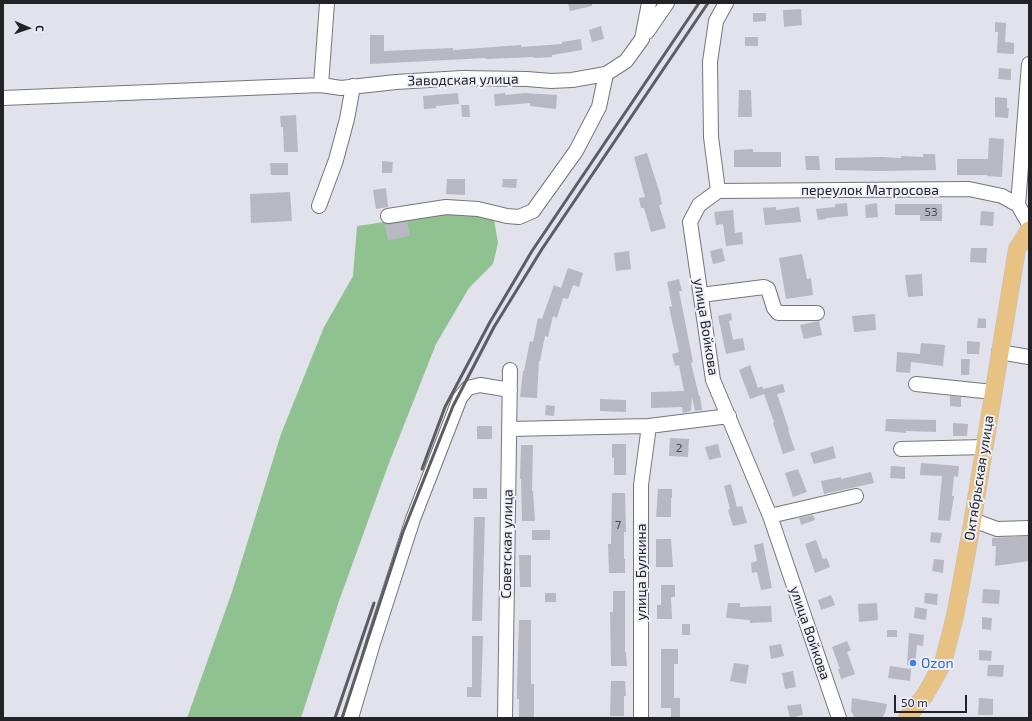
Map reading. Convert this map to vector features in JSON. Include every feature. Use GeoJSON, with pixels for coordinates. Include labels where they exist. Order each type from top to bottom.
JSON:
{"type":"FeatureCollection","features":[{"type":"Feature","properties":{"kind":"main road","name":"Октябрьская улица"},"geometry":{"type":"LineString","coordinates":[[907,718],[925,695],[943,663],[955,616],[973,520],[999,352],[1017,249],[1029,230]]}},
{"type":"Feature","properties":{"kind":"street"},"geometry":{"type":"LineString","coordinates":[[321,85],[327,3]]}},
{"type":"Feature","properties":{"kind":"street","name":"Заводская улица"},"geometry":{"type":"LineString","coordinates":[[3,98],[321,85],[341,88],[396,82],[462,78],[551,81],[572,80],[606,74],[626,61],[642,39],[649,3]]}},
{"type":"Feature","properties":{"kind":"street"},"geometry":{"type":"LineString","coordinates":[[642,39],[667,3]]}},
{"type":"Feature","properties":{"kind":"street"},"geometry":{"type":"LineString","coordinates":[[718,190],[711,137],[710,62],[716,21],[726,3]]}},
{"type":"Feature","properties":{"kind":"street"},"geometry":{"type":"LineString","coordinates":[[1029,64],[1018,205],[1029,224]]}},
{"type":"Feature","properties":{"kind":"street"},"geometry":{"type":"LineString","coordinates":[[388,216],[446,207],[478,209],[507,216],[519,217],[533,211],[576,151],[599,107],[606,74]]}},
{"type":"Feature","properties":{"kind":"street"},"geometry":{"type":"LineString","coordinates":[[319,206],[336,160],[348,119],[353,86]]}},
{"type":"Feature","properties":{"kind":"street","name":"переулок Матросова"},"geometry":{"type":"LineString","coordinates":[[718,190],[969,190],[1002,196],[1018,205]]}},
{"type":"Feature","properties":{"kind":"street","name":"улица Войкова"},"geometry":{"type":"LineString","coordinates":[[718,190],[699,206],[690,222],[713,380],[770,516],[839,718]]}},
{"type":"Feature","properties":{"kind":"street"},"geometry":{"type":"LineString","coordinates":[[701,295],[764,287],[768,289],[774,308],[778,313],[817,314]]}},
{"type":"Feature","properties":{"kind":"street"},"geometry":{"type":"LineString","coordinates":[[999,352],[1029,357]]}},
{"type":"Feature","properties":{"kind":"street","name":"Советская улица"},"geometry":{"type":"LineString","coordinates":[[505,718],[510,370]]}},
{"type":"Feature","properties":{"kind":"street"},"geometry":{"type":"LineString","coordinates":[[916,384],[993,392]]}},
{"type":"Feature","properties":{"kind":"street"},"geometry":{"type":"LineString","coordinates":[[352,718],[373,643],[412,519],[460,398],[468,388],[480,385],[510,390]]}},
{"type":"Feature","properties":{"kind":"street"},"geometry":{"type":"LineString","coordinates":[[509,429],[649,426],[729,416]]}},
{"type":"Feature","properties":{"kind":"street","name":"улица Булкина"},"geometry":{"type":"LineString","coordinates":[[641,718],[641,485],[649,426]]}},
{"type":"Feature","properties":{"kind":"street"},"geometry":{"type":"LineString","coordinates":[[901,449],[984,447]]}},
{"type":"Feature","properties":{"kind":"street"},"geometry":{"type":"LineString","coordinates":[[770,516],[856,496]]}},
{"type":"Feature","properties":{"kind":"street"},"geometry":{"type":"LineString","coordinates":[[973,520],[997,529],[1029,528]]}},
{"type":"Feature","properties":{"kind":"green space"},"geometry":{"type":"Polygon","coordinates":[[[460,213],[494,219],[498,243],[493,264],[469,288],[436,344],[389,463],[339,601],[301,718],[187,718],[232,592],[281,434],[324,327],[353,276],[357,226],[460,213]]]}},
{"type":"Feature","properties":{"kind":"building"},"geometry":{"type":"Polygon","coordinates":[[[568,3],[592,3],[592,6],[570,11],[568,3]]]}},
{"type":"Feature","properties":{"kind":"building"},"geometry":{"type":"Polygon","coordinates":[[[801,9],[802,25],[784,27],[783,10],[801,9]]]}},
{"type":"Feature","properties":{"kind":"building"},"geometry":{"type":"Polygon","coordinates":[[[753,13],[766,13],[766,21],[753,22],[753,13]]]}},
{"type":"Feature","properties":{"kind":"building"},"geometry":{"type":"Polygon","coordinates":[[[995,22],[1006,23],[1005,42],[1014,43],[1014,54],[997,53],[998,32],[995,32],[995,22]]]}},
{"type":"Feature","properties":{"kind":"building"},"geometry":{"type":"Polygon","coordinates":[[[601,26],[604,39],[592,42],[589,30],[601,26]]]}},
{"type":"Feature","properties":{"kind":"building"},"geometry":{"type":"Polygon","coordinates":[[[370,35],[384,35],[384,51],[453,48],[453,50],[521,45],[521,47],[562,44],[562,42],[581,39],[582,50],[552,55],[552,57],[486,58],[370,64],[370,35]]]}},
{"type":"Feature","properties":{"kind":"building"},"geometry":{"type":"Polygon","coordinates":[[[745,37],[758,37],[758,46],[745,46],[745,37]]]}},
{"type":"Feature","properties":{"kind":"building"},"geometry":{"type":"Polygon","coordinates":[[[999,68],[1011,69],[1011,80],[998,79],[999,68]]]}},
{"type":"Feature","properties":{"kind":"building"},"geometry":{"type":"Polygon","coordinates":[[[739,90],[751,90],[752,117],[738,117],[739,90]]]}},
{"type":"Feature","properties":{"kind":"building"},"geometry":{"type":"Polygon","coordinates":[[[458,93],[459,104],[436,106],[436,108],[424,109],[423,96],[458,93]]]}},
{"type":"Feature","properties":{"kind":"building"},"geometry":{"type":"Polygon","coordinates":[[[505,93],[505,95],[525,93],[557,95],[556,109],[530,106],[530,103],[495,106],[494,94],[505,93]]]}},
{"type":"Feature","properties":{"kind":"building"},"geometry":{"type":"Polygon","coordinates":[[[995,97],[1007,98],[1007,108],[1009,108],[1008,118],[995,117],[995,97]]]}},
{"type":"Feature","properties":{"kind":"building"},"geometry":{"type":"Polygon","coordinates":[[[461,105],[469,105],[470,117],[462,117],[461,105]]]}},
{"type":"Feature","properties":{"kind":"building"},"geometry":{"type":"Polygon","coordinates":[[[296,115],[298,152],[284,152],[283,127],[281,127],[280,116],[296,115]]]}},
{"type":"Feature","properties":{"kind":"building"},"geometry":{"type":"Polygon","coordinates":[[[989,138],[1004,139],[1002,177],[987,176],[988,175],[957,175],[957,159],[988,159],[989,138]]]}},
{"type":"Feature","properties":{"kind":"building"},"geometry":{"type":"Polygon","coordinates":[[[753,149],[753,152],[781,152],[781,167],[734,167],[734,150],[753,149]]]}},
{"type":"Feature","properties":{"kind":"building"},"geometry":{"type":"Polygon","coordinates":[[[647,153],[660,194],[662,204],[659,205],[666,228],[651,232],[644,208],[641,208],[639,198],[645,197],[634,157],[647,153]]]}},
{"type":"Feature","properties":{"kind":"building"},"geometry":{"type":"Polygon","coordinates":[[[923,154],[935,154],[936,170],[835,170],[835,158],[901,158],[901,156],[923,157],[923,154]]]}},
{"type":"Feature","properties":{"kind":"building"},"geometry":{"type":"Polygon","coordinates":[[[805,156],[819,156],[820,170],[806,170],[805,156]]]}},
{"type":"Feature","properties":{"kind":"building"},"geometry":{"type":"Polygon","coordinates":[[[382,161],[393,162],[392,173],[382,173],[382,161]]]}},
{"type":"Feature","properties":{"kind":"building"},"geometry":{"type":"Polygon","coordinates":[[[270,163],[288,163],[288,175],[271,175],[270,163]]]}},
{"type":"Feature","properties":{"kind":"building"},"geometry":{"type":"Polygon","coordinates":[[[447,179],[465,179],[465,195],[446,194],[447,179]]]}},
{"type":"Feature","properties":{"kind":"building"},"geometry":{"type":"Polygon","coordinates":[[[503,179],[517,179],[516,188],[502,187],[503,179]]]}},
{"type":"Feature","properties":{"kind":"building"},"geometry":{"type":"Polygon","coordinates":[[[386,188],[388,207],[376,209],[373,190],[386,188]]]}},
{"type":"Feature","properties":{"kind":"building"},"geometry":{"type":"Polygon","coordinates":[[[290,192],[292,221],[251,223],[250,194],[290,192]]]}},
{"type":"Feature","properties":{"kind":"building"},"geometry":{"type":"Polygon","coordinates":[[[847,203],[848,216],[818,220],[816,209],[835,207],[835,204],[847,203]]]}},
{"type":"Feature","properties":{"kind":"building"},"geometry":{"type":"Polygon","coordinates":[[[877,203],[878,217],[866,218],[865,205],[877,203]]]}},
{"type":"Feature","properties":{"kind":"building"},"geometry":{"type":"Polygon","coordinates":[[[895,204],[942,204],[942,221],[920,221],[920,215],[895,215],[895,204]]]}},
{"type":"Feature","properties":{"kind":"building"},"geometry":{"type":"Polygon","coordinates":[[[776,207],[776,210],[799,207],[801,222],[765,225],[763,208],[776,207]]]}},
{"type":"Feature","properties":{"kind":"building"},"geometry":{"type":"Polygon","coordinates":[[[733,210],[735,233],[742,232],[743,244],[726,246],[723,224],[716,225],[714,212],[733,210]]]}},
{"type":"Feature","properties":{"kind":"building"},"geometry":{"type":"Polygon","coordinates":[[[981,211],[994,212],[993,226],[980,225],[981,211]]]}},
{"type":"Feature","properties":{"kind":"building"},"geometry":{"type":"Polygon","coordinates":[[[407,222],[410,236],[388,240],[385,225],[407,222]]]}},
{"type":"Feature","properties":{"kind":"building"},"geometry":{"type":"Polygon","coordinates":[[[722,248],[725,261],[713,264],[710,251],[722,248]]]}},
{"type":"Feature","properties":{"kind":"building"},"geometry":{"type":"Polygon","coordinates":[[[971,248],[987,248],[986,263],[970,262],[971,248]]]}},
{"type":"Feature","properties":{"kind":"building"},"geometry":{"type":"Polygon","coordinates":[[[629,251],[631,269],[616,271],[614,253],[629,251]]]}},
{"type":"Feature","properties":{"kind":"building"},"geometry":{"type":"Polygon","coordinates":[[[802,254],[807,279],[811,278],[813,295],[786,299],[779,258],[802,254]]]}},
{"type":"Feature","properties":{"kind":"building"},"geometry":{"type":"Polygon","coordinates":[[[568,268],[583,273],[579,287],[573,285],[568,299],[563,298],[557,318],[553,316],[548,337],[545,336],[539,361],[537,398],[520,397],[523,371],[530,341],[533,342],[538,318],[542,319],[554,285],[561,288],[568,268]]]}},
{"type":"Feature","properties":{"kind":"building"},"geometry":{"type":"Polygon","coordinates":[[[922,274],[923,296],[908,297],[905,275],[922,274]]]}},
{"type":"Feature","properties":{"kind":"building"},"geometry":{"type":"Polygon","coordinates":[[[679,279],[682,291],[679,291],[693,362],[691,363],[700,396],[702,410],[695,411],[692,397],[691,411],[683,413],[682,407],[651,408],[651,392],[684,391],[679,365],[675,366],[672,354],[679,352],[669,307],[672,306],[667,282],[679,279]]]}},
{"type":"Feature","properties":{"kind":"building"},"geometry":{"type":"Polygon","coordinates":[[[731,313],[732,320],[729,321],[733,340],[743,338],[745,350],[726,354],[718,316],[731,313]]]}},
{"type":"Feature","properties":{"kind":"building"},"geometry":{"type":"Polygon","coordinates":[[[875,314],[876,330],[854,332],[852,316],[875,314]]]}},
{"type":"Feature","properties":{"kind":"building"},"geometry":{"type":"Polygon","coordinates":[[[978,318],[986,319],[986,328],[977,328],[978,318]]]}},
{"type":"Feature","properties":{"kind":"building"},"geometry":{"type":"Polygon","coordinates":[[[819,321],[822,335],[804,339],[800,325],[819,321]]]}},
{"type":"Feature","properties":{"kind":"building"},"geometry":{"type":"Polygon","coordinates":[[[967,341],[980,342],[979,354],[967,354],[967,341]]]}},
{"type":"Feature","properties":{"kind":"building"},"geometry":{"type":"Polygon","coordinates":[[[921,343],[945,345],[943,366],[911,362],[910,373],[896,372],[897,352],[920,354],[921,343]]]}},
{"type":"Feature","properties":{"kind":"building"},"geometry":{"type":"Polygon","coordinates":[[[961,359],[970,359],[969,375],[961,375],[961,359]]]}},
{"type":"Feature","properties":{"kind":"building"},"geometry":{"type":"Polygon","coordinates":[[[750,365],[758,388],[762,386],[763,389],[783,384],[785,392],[777,394],[795,450],[783,454],[764,394],[750,399],[739,370],[750,365]]]}},
{"type":"Feature","properties":{"kind":"building"},"geometry":{"type":"Polygon","coordinates":[[[950,396],[961,397],[961,407],[950,406],[950,396]]]}},
{"type":"Feature","properties":{"kind":"building"},"geometry":{"type":"Polygon","coordinates":[[[600,399],[626,400],[626,412],[600,411],[600,399]]]}},
{"type":"Feature","properties":{"kind":"building"},"geometry":{"type":"Polygon","coordinates":[[[546,405],[555,406],[554,416],[545,415],[546,405]]]}},
{"type":"Feature","properties":{"kind":"building"},"geometry":{"type":"Polygon","coordinates":[[[886,419],[936,420],[936,432],[906,431],[906,433],[885,431],[886,419]]]}},
{"type":"Feature","properties":{"kind":"building"},"geometry":{"type":"Polygon","coordinates":[[[953,423],[968,424],[967,436],[953,436],[953,423]]]}},
{"type":"Feature","properties":{"kind":"building"},"geometry":{"type":"Polygon","coordinates":[[[477,426],[492,426],[492,439],[477,439],[477,426]]]}},
{"type":"Feature","properties":{"kind":"building"},"geometry":{"type":"Polygon","coordinates":[[[670,438],[689,439],[688,457],[669,456],[670,438]]]}},
{"type":"Feature","properties":{"kind":"building"},"geometry":{"type":"Polygon","coordinates":[[[612,444],[626,444],[626,475],[614,475],[612,444]]]}},
{"type":"Feature","properties":{"kind":"building"},"geometry":{"type":"Polygon","coordinates":[[[718,444],[721,457],[709,460],[705,447],[718,444]]]}},
{"type":"Feature","properties":{"kind":"building"},"geometry":{"type":"Polygon","coordinates":[[[521,445],[533,445],[532,491],[535,521],[522,521],[520,479],[521,445]]]}},
{"type":"Feature","properties":{"kind":"building"},"geometry":{"type":"Polygon","coordinates":[[[833,446],[836,458],[814,464],[810,453],[833,446]]]}},
{"type":"Feature","properties":{"kind":"building"},"geometry":{"type":"Polygon","coordinates":[[[921,463],[959,466],[958,477],[954,476],[952,496],[954,496],[950,521],[938,520],[942,476],[920,475],[921,463]]]}},
{"type":"Feature","properties":{"kind":"building"},"geometry":{"type":"Polygon","coordinates":[[[891,466],[905,467],[905,479],[890,478],[891,466]]]}},
{"type":"Feature","properties":{"kind":"building"},"geometry":{"type":"Polygon","coordinates":[[[798,469],[807,492],[793,497],[785,473],[798,469]]]}},
{"type":"Feature","properties":{"kind":"building"},"geometry":{"type":"Polygon","coordinates":[[[871,472],[874,483],[824,494],[821,481],[841,477],[841,479],[871,472]]]}},
{"type":"Feature","properties":{"kind":"building"},"geometry":{"type":"Polygon","coordinates":[[[731,484],[737,507],[742,506],[747,523],[733,526],[728,510],[730,509],[724,486],[731,484]]]}},
{"type":"Feature","properties":{"kind":"building"},"geometry":{"type":"Polygon","coordinates":[[[473,488],[487,488],[487,499],[473,499],[473,488]]]}},
{"type":"Feature","properties":{"kind":"building"},"geometry":{"type":"Polygon","coordinates":[[[658,489],[672,489],[671,517],[656,517],[658,489]]]}},
{"type":"Feature","properties":{"kind":"building"},"geometry":{"type":"Polygon","coordinates":[[[612,493],[625,493],[625,573],[609,573],[608,544],[611,544],[612,493]]]}},
{"type":"Feature","properties":{"kind":"building"},"geometry":{"type":"Polygon","coordinates":[[[813,515],[815,520],[801,525],[799,518],[813,515]]]}},
{"type":"Feature","properties":{"kind":"building"},"geometry":{"type":"Polygon","coordinates":[[[474,517],[485,517],[482,621],[472,621],[474,517]]]}},
{"type":"Feature","properties":{"kind":"building"},"geometry":{"type":"Polygon","coordinates":[[[532,530],[550,530],[550,540],[532,540],[532,530]]]}},
{"type":"Feature","properties":{"kind":"building"},"geometry":{"type":"Polygon","coordinates":[[[931,532],[942,533],[940,543],[930,542],[931,532]]]}},
{"type":"Feature","properties":{"kind":"building"},"geometry":{"type":"Polygon","coordinates":[[[1029,536],[1029,561],[995,566],[996,546],[992,546],[992,538],[1029,536]]]}},
{"type":"Feature","properties":{"kind":"building"},"geometry":{"type":"Polygon","coordinates":[[[656,539],[671,539],[673,567],[656,567],[656,539]]]}},
{"type":"Feature","properties":{"kind":"building"},"geometry":{"type":"Polygon","coordinates":[[[816,540],[823,559],[827,558],[830,567],[815,573],[805,544],[816,540]]]}},
{"type":"Feature","properties":{"kind":"building"},"geometry":{"type":"Polygon","coordinates":[[[763,543],[772,588],[761,590],[757,572],[752,573],[751,563],[757,561],[754,545],[763,543]]]}},
{"type":"Feature","properties":{"kind":"building"},"geometry":{"type":"Polygon","coordinates":[[[519,555],[531,555],[531,587],[520,587],[519,555]]]}},
{"type":"Feature","properties":{"kind":"building"},"geometry":{"type":"Polygon","coordinates":[[[934,559],[944,560],[943,573],[932,571],[934,559]]]}},
{"type":"Feature","properties":{"kind":"building"},"geometry":{"type":"Polygon","coordinates":[[[661,585],[675,585],[675,597],[671,597],[672,619],[657,619],[657,605],[661,605],[661,585]]]}},
{"type":"Feature","properties":{"kind":"building"},"geometry":{"type":"Polygon","coordinates":[[[983,589],[1000,590],[999,604],[982,603],[983,589]]]}},
{"type":"Feature","properties":{"kind":"building"},"geometry":{"type":"Polygon","coordinates":[[[613,591],[625,591],[625,652],[627,666],[611,666],[610,612],[613,612],[613,591]]]}},
{"type":"Feature","properties":{"kind":"building"},"geometry":{"type":"Polygon","coordinates":[[[545,593],[556,593],[556,602],[545,602],[545,593]]]}},
{"type":"Feature","properties":{"kind":"building"},"geometry":{"type":"Polygon","coordinates":[[[925,593],[938,594],[937,605],[924,603],[925,593]]]}},
{"type":"Feature","properties":{"kind":"building"},"geometry":{"type":"Polygon","coordinates":[[[831,595],[835,605],[821,610],[818,600],[831,595]]]}},
{"type":"Feature","properties":{"kind":"building"},"geometry":{"type":"Polygon","coordinates":[[[728,603],[740,603],[740,607],[771,606],[772,622],[750,623],[750,620],[726,618],[728,603]]]}},
{"type":"Feature","properties":{"kind":"building"},"geometry":{"type":"Polygon","coordinates":[[[877,603],[878,620],[859,622],[858,604],[877,603]]]}},
{"type":"Feature","properties":{"kind":"building"},"geometry":{"type":"Polygon","coordinates":[[[915,607],[927,609],[926,620],[914,618],[915,607]]]}},
{"type":"Feature","properties":{"kind":"building"},"geometry":{"type":"Polygon","coordinates":[[[982,617],[992,618],[991,630],[982,629],[982,617]]]}},
{"type":"Feature","properties":{"kind":"building"},"geometry":{"type":"Polygon","coordinates":[[[519,620],[531,620],[531,684],[534,684],[534,718],[519,718],[517,684],[519,620]]]}},
{"type":"Feature","properties":{"kind":"building"},"geometry":{"type":"Polygon","coordinates":[[[682,624],[690,624],[690,635],[682,635],[682,624]]]}},
{"type":"Feature","properties":{"kind":"building"},"geometry":{"type":"Polygon","coordinates":[[[887,630],[897,630],[897,637],[887,637],[887,630]]]}},
{"type":"Feature","properties":{"kind":"building"},"geometry":{"type":"Polygon","coordinates":[[[909,633],[924,635],[923,646],[917,645],[915,666],[907,665],[909,633]]]}},
{"type":"Feature","properties":{"kind":"building"},"geometry":{"type":"Polygon","coordinates":[[[472,636],[483,636],[481,697],[467,697],[467,687],[472,687],[472,636]]]}},
{"type":"Feature","properties":{"kind":"building"},"geometry":{"type":"Polygon","coordinates":[[[847,641],[851,650],[847,652],[855,674],[841,679],[838,669],[840,669],[832,647],[847,641]]]}},
{"type":"Feature","properties":{"kind":"building"},"geometry":{"type":"Polygon","coordinates":[[[781,644],[784,656],[771,659],[769,646],[781,644]]]}},
{"type":"Feature","properties":{"kind":"building"},"geometry":{"type":"Polygon","coordinates":[[[661,649],[678,649],[678,664],[674,664],[674,698],[680,698],[680,718],[671,718],[671,708],[661,708],[661,649]]]}},
{"type":"Feature","properties":{"kind":"building"},"geometry":{"type":"Polygon","coordinates":[[[979,650],[992,651],[991,661],[979,660],[979,650]]]}},
{"type":"Feature","properties":{"kind":"building"},"geometry":{"type":"Polygon","coordinates":[[[734,663],[749,665],[746,684],[730,681],[734,663]]]}},
{"type":"Feature","properties":{"kind":"building"},"geometry":{"type":"Polygon","coordinates":[[[988,665],[1004,665],[1003,677],[987,676],[988,665]]]}},
{"type":"Feature","properties":{"kind":"building"},"geometry":{"type":"Polygon","coordinates":[[[890,666],[911,669],[910,681],[888,678],[890,666]]]}},
{"type":"Feature","properties":{"kind":"building"},"geometry":{"type":"Polygon","coordinates":[[[793,671],[796,687],[785,689],[782,673],[793,671]]]}},
{"type":"Feature","properties":{"kind":"building"},"geometry":{"type":"Polygon","coordinates":[[[611,681],[625,681],[626,696],[624,696],[624,716],[610,716],[611,681]]]}},
{"type":"Feature","properties":{"kind":"building"},"geometry":{"type":"Polygon","coordinates":[[[852,698],[887,704],[885,713],[882,718],[855,718],[851,711],[852,698]]]}},
{"type":"Feature","properties":{"kind":"building"},"geometry":{"type":"Polygon","coordinates":[[[979,698],[993,699],[993,715],[978,715],[979,698]]]}},
{"type":"Feature","properties":{"kind":"building"},"geometry":{"type":"Polygon","coordinates":[[[801,704],[803,715],[790,718],[787,706],[801,704]]]}},
{"type":"Feature","properties":{"kind":"railway"},"geometry":{"type":"LineString","coordinates":[[422,469],[445,407],[490,322],[532,251],[699,3]]}},
{"type":"Feature","properties":{"kind":"railway"},"geometry":{"type":"LineString","coordinates":[[342,718],[403,532],[453,406],[494,327],[542,249],[708,3]]}},
{"type":"Feature","properties":{"kind":"railway"},"geometry":{"type":"LineString","coordinates":[[335,718],[374,603]]}},
{"type":"Feature","properties":{"kind":"place","name":"Ozon"},"geometry":{"type":"Point","coordinates":[913,663]}}]}
